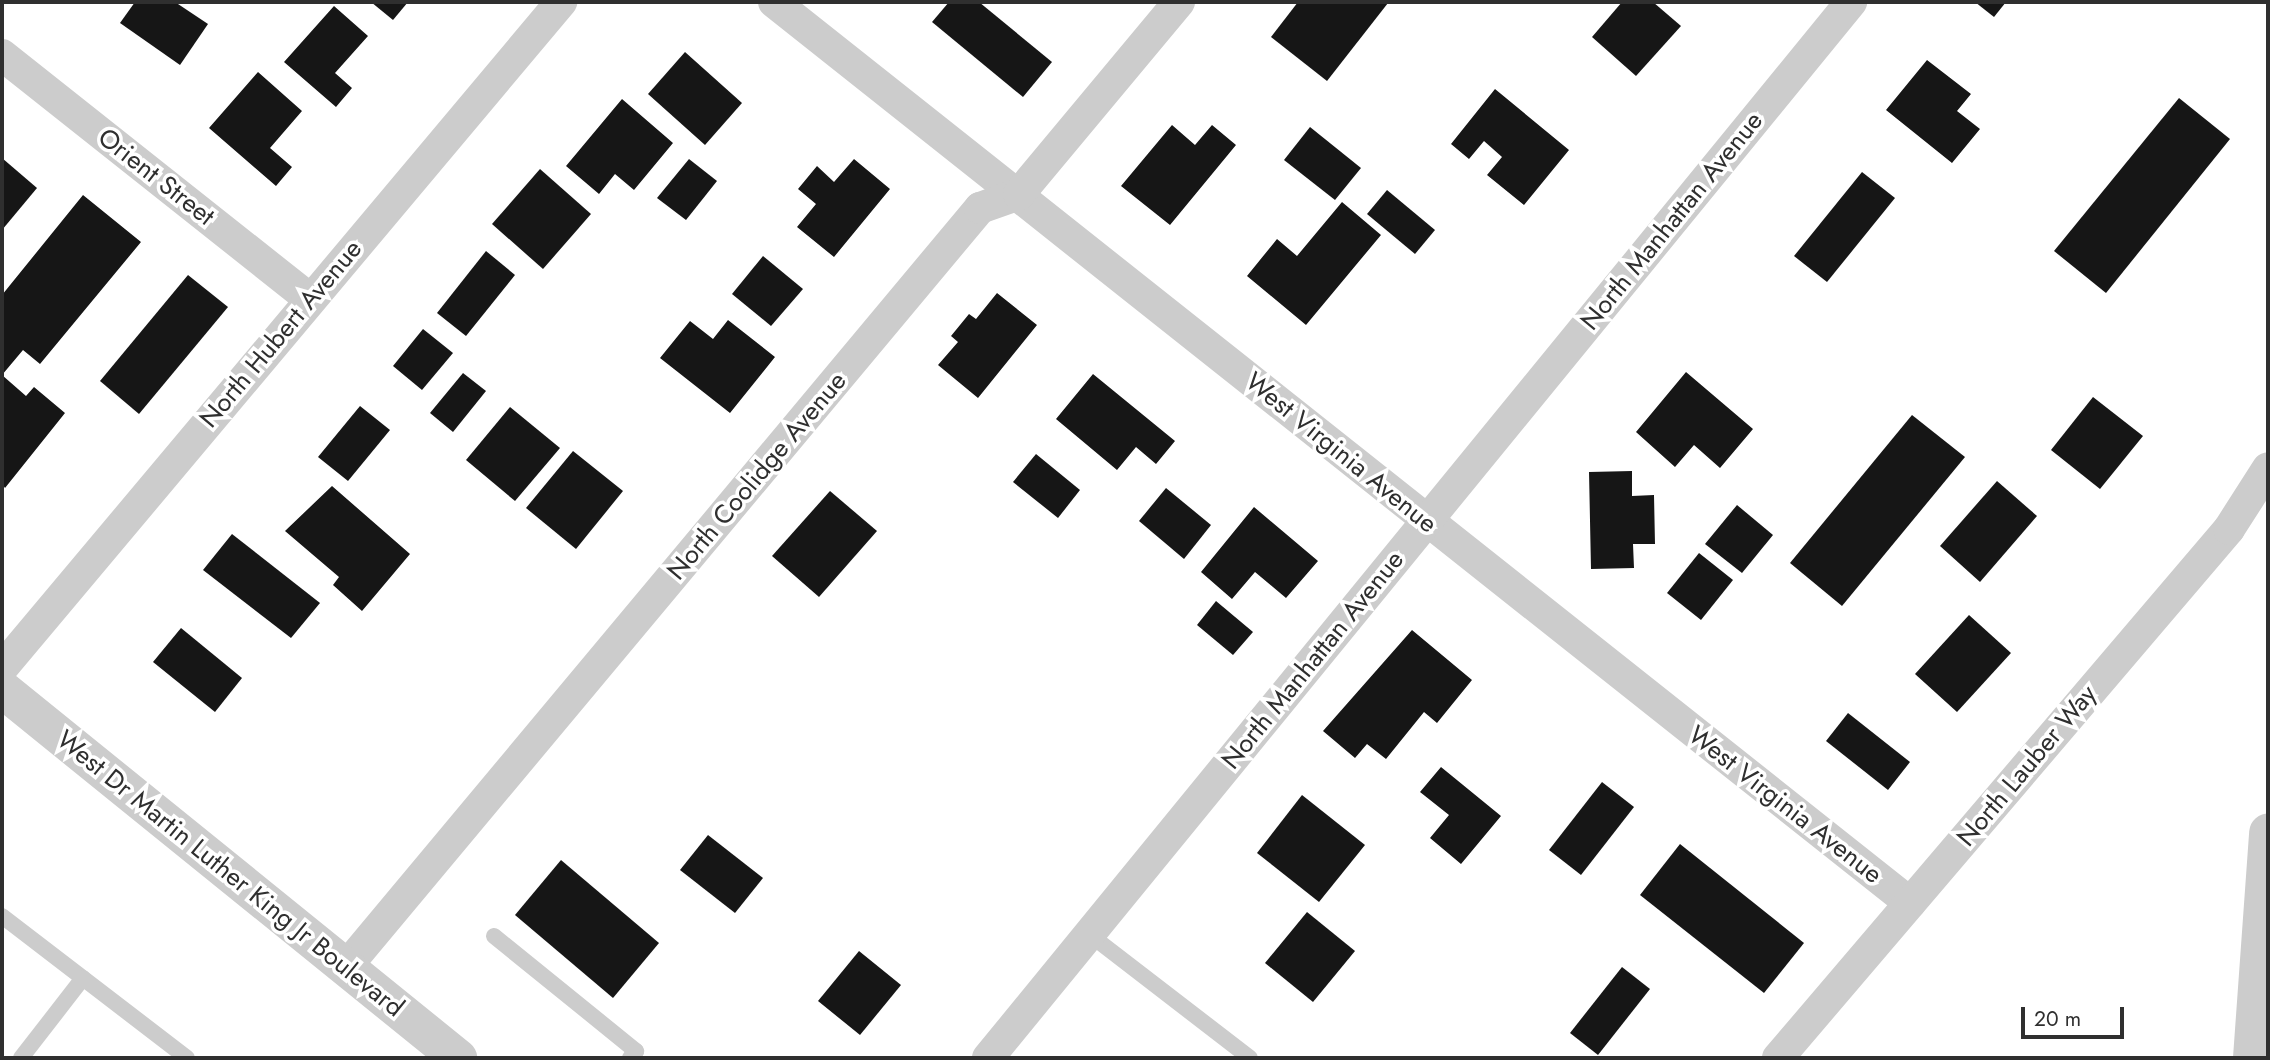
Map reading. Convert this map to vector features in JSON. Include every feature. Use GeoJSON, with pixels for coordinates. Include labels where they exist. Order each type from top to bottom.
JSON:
{"type":"FeatureCollection","features":[{"type":"Feature","properties":{"kind":"street","name":"North Hubert Avenue"},"geometry":{"type":"LineString","coordinates":[[2,667],[561,2]]}},
{"type":"Feature","properties":{"kind":"street","name":"West Virginia Avenue"},"geometry":{"type":"LineString","coordinates":[[774,2],[1019,194],[1425,522],[1910,903]]}},
{"type":"Feature","properties":{"kind":"street"},"geometry":{"type":"LineString","coordinates":[[1019,194],[1180,2]]}},
{"type":"Feature","properties":{"kind":"street","name":"North Manhattan Avenue"},"geometry":{"type":"LineString","coordinates":[[988,1058],[1851,2]]}},
{"type":"Feature","properties":{"kind":"street","name":"Orient Street"},"geometry":{"type":"LineString","coordinates":[[2,55],[310,299]]}},
{"type":"Feature","properties":{"kind":"street","name":"North Coolidge Avenue"},"geometry":{"type":"LineString","coordinates":[[346,967],[980,208],[1019,194]]}},
{"type":"Feature","properties":{"kind":"street","name":"North Lauber Way"},"geometry":{"type":"LineString","coordinates":[[1778,1058],[2229,529],[2268,468]]}},
{"type":"Feature","properties":{"kind":"street","name":"West Dr Martin Luther King Jr Boulevard"},"geometry":{"type":"LineString","coordinates":[[2,689],[458,1058]]}},
{"type":"Feature","properties":{"kind":"street"},"geometry":{"type":"LineString","coordinates":[[2252,1058],[2268,833]]}},
{"type":"Feature","properties":{"kind":"lane"},"geometry":{"type":"LineString","coordinates":[[2,916],[187,1058]]}},
{"type":"Feature","properties":{"kind":"lane"},"geometry":{"type":"LineString","coordinates":[[1089,934],[1250,1058]]}},
{"type":"Feature","properties":{"kind":"lane"},"geometry":{"type":"LineString","coordinates":[[494,936],[636,1051],[630,1058]]}},
{"type":"Feature","properties":{"kind":"lane"},"geometry":{"type":"LineString","coordinates":[[21,1058],[83,978]]}},
{"type":"Feature","properties":{"kind":"building"},"geometry":{"type":"Polygon","coordinates":[[[135,2],[175,2],[208,24],[180,65],[120,23],[135,2]]]}},
{"type":"Feature","properties":{"kind":"building"},"geometry":{"type":"Polygon","coordinates":[[[371,2],[408,2],[393,20],[371,2]]]}},
{"type":"Feature","properties":{"kind":"building"},"geometry":{"type":"Polygon","coordinates":[[[949,2],[979,2],[1052,62],[1023,97],[932,22],[949,2]]]}},
{"type":"Feature","properties":{"kind":"building"},"geometry":{"type":"Polygon","coordinates":[[[1298,2],[1388,3],[1327,81],[1271,37],[1298,2]]]}},
{"type":"Feature","properties":{"kind":"building"},"geometry":{"type":"Polygon","coordinates":[[[1622,2],[1653,2],[1681,26],[1636,76],[1592,37],[1622,2]]]}},
{"type":"Feature","properties":{"kind":"building"},"geometry":{"type":"Polygon","coordinates":[[[1975,2],[2006,2],[1994,17],[1975,2]]]}},
{"type":"Feature","properties":{"kind":"building"},"geometry":{"type":"Polygon","coordinates":[[[334,6],[368,36],[335,73],[352,88],[336,107],[284,62],[334,6]]]}},
{"type":"Feature","properties":{"kind":"building"},"geometry":{"type":"Polygon","coordinates":[[[685,52],[742,103],[705,145],[648,94],[685,52]]]}},
{"type":"Feature","properties":{"kind":"building"},"geometry":{"type":"Polygon","coordinates":[[[1927,60],[1971,94],[1957,111],[1980,129],[1952,163],[1886,110],[1927,60]]]}},
{"type":"Feature","properties":{"kind":"building"},"geometry":{"type":"Polygon","coordinates":[[[258,72],[302,111],[270,148],[292,167],[276,186],[209,128],[258,72]]]}},
{"type":"Feature","properties":{"kind":"building"},"geometry":{"type":"Polygon","coordinates":[[[1495,89],[1569,150],[1524,205],[1487,175],[1502,157],[1484,141],[1469,159],[1451,144],[1495,89]]]}},
{"type":"Feature","properties":{"kind":"building"},"geometry":{"type":"Polygon","coordinates":[[[2179,98],[2230,139],[2106,293],[2054,251],[2179,98]]]}},
{"type":"Feature","properties":{"kind":"building"},"geometry":{"type":"Polygon","coordinates":[[[622,99],[673,143],[634,190],[615,174],[599,194],[566,166],[622,99]]]}},
{"type":"Feature","properties":{"kind":"building"},"geometry":{"type":"Polygon","coordinates":[[[1172,125],[1195,145],[1212,125],[1236,145],[1170,225],[1121,186],[1172,125]]]}},
{"type":"Feature","properties":{"kind":"building"},"geometry":{"type":"Polygon","coordinates":[[[1310,127],[1361,168],[1335,200],[1284,160],[1310,127]]]}},
{"type":"Feature","properties":{"kind":"building"},"geometry":{"type":"Polygon","coordinates":[[[2,158],[37,188],[2,230],[2,158]]]}},
{"type":"Feature","properties":{"kind":"building"},"geometry":{"type":"Polygon","coordinates":[[[689,159],[717,181],[686,220],[657,198],[689,159]]]}},
{"type":"Feature","properties":{"kind":"building"},"geometry":{"type":"Polygon","coordinates":[[[854,159],[890,189],[834,257],[797,227],[816,204],[798,189],[817,166],[834,182],[854,159]]]}},
{"type":"Feature","properties":{"kind":"building"},"geometry":{"type":"Polygon","coordinates":[[[540,169],[591,214],[543,269],[492,224],[540,169]]]}},
{"type":"Feature","properties":{"kind":"building"},"geometry":{"type":"Polygon","coordinates":[[[1862,172],[1895,198],[1827,282],[1794,256],[1862,172]]]}},
{"type":"Feature","properties":{"kind":"building"},"geometry":{"type":"Polygon","coordinates":[[[1387,190],[1435,230],[1415,254],[1367,214],[1387,190]]]}},
{"type":"Feature","properties":{"kind":"building"},"geometry":{"type":"Polygon","coordinates":[[[83,195],[141,242],[40,364],[23,350],[2,375],[2,295],[83,195]]]}},
{"type":"Feature","properties":{"kind":"building"},"geometry":{"type":"Polygon","coordinates":[[[1342,202],[1381,235],[1306,325],[1247,276],[1277,239],[1297,256],[1342,202]]]}},
{"type":"Feature","properties":{"kind":"building"},"geometry":{"type":"Polygon","coordinates":[[[486,251],[515,275],[466,336],[437,313],[486,251]]]}},
{"type":"Feature","properties":{"kind":"building"},"geometry":{"type":"Polygon","coordinates":[[[763,256],[803,289],[771,326],[732,294],[763,256]]]}},
{"type":"Feature","properties":{"kind":"building"},"geometry":{"type":"Polygon","coordinates":[[[188,275],[228,307],[139,414],[100,381],[188,275]]]}},
{"type":"Feature","properties":{"kind":"building"},"geometry":{"type":"Polygon","coordinates":[[[997,293],[1037,325],[978,398],[938,365],[958,342],[951,336],[969,314],[976,319],[997,293]]]}},
{"type":"Feature","properties":{"kind":"building"},"geometry":{"type":"Polygon","coordinates":[[[728,320],[775,357],[730,413],[660,358],[690,321],[713,339],[728,320]]]}},
{"type":"Feature","properties":{"kind":"building"},"geometry":{"type":"Polygon","coordinates":[[[423,329],[453,353],[422,390],[393,366],[423,329]]]}},
{"type":"Feature","properties":{"kind":"building"},"geometry":{"type":"Polygon","coordinates":[[[1686,372],[1753,429],[1720,468],[1694,445],[1675,467],[1636,432],[1686,372]]]}},
{"type":"Feature","properties":{"kind":"building"},"geometry":{"type":"Polygon","coordinates":[[[463,373],[486,391],[453,432],[430,413],[463,373]]]}},
{"type":"Feature","properties":{"kind":"building"},"geometry":{"type":"Polygon","coordinates":[[[1093,374],[1175,441],[1156,464],[1136,447],[1117,470],[1056,419],[1093,374]]]}},
{"type":"Feature","properties":{"kind":"building"},"geometry":{"type":"Polygon","coordinates":[[[2,375],[26,396],[34,387],[65,413],[5,488],[2,484],[2,375]]]}},
{"type":"Feature","properties":{"kind":"building"},"geometry":{"type":"Polygon","coordinates":[[[2093,397],[2143,436],[2100,489],[2051,450],[2093,397]]]}},
{"type":"Feature","properties":{"kind":"building"},"geometry":{"type":"Polygon","coordinates":[[[360,406],[390,430],[348,481],[318,457],[360,406]]]}},
{"type":"Feature","properties":{"kind":"building"},"geometry":{"type":"Polygon","coordinates":[[[510,407],[560,448],[515,501],[466,460],[510,407]]]}},
{"type":"Feature","properties":{"kind":"building"},"geometry":{"type":"Polygon","coordinates":[[[1912,415],[1965,457],[1842,606],[1790,563],[1912,415]]]}},
{"type":"Feature","properties":{"kind":"building"},"geometry":{"type":"Polygon","coordinates":[[[573,451],[623,491],[576,549],[526,508],[573,451]]]}},
{"type":"Feature","properties":{"kind":"building"},"geometry":{"type":"Polygon","coordinates":[[[1036,454],[1080,490],[1058,518],[1013,482],[1036,454]]]}},
{"type":"Feature","properties":{"kind":"building"},"geometry":{"type":"Polygon","coordinates":[[[1632,471],[1632,496],[1654,495],[1655,544],[1633,544],[1634,568],[1591,569],[1589,472],[1632,471]]]}},
{"type":"Feature","properties":{"kind":"building"},"geometry":{"type":"Polygon","coordinates":[[[1997,481],[2037,516],[1980,582],[1940,546],[1997,481]]]}},
{"type":"Feature","properties":{"kind":"building"},"geometry":{"type":"Polygon","coordinates":[[[332,486],[410,554],[362,611],[333,585],[339,577],[285,531],[332,486]]]}},
{"type":"Feature","properties":{"kind":"building"},"geometry":{"type":"Polygon","coordinates":[[[1166,488],[1211,525],[1184,559],[1139,521],[1166,488]]]}},
{"type":"Feature","properties":{"kind":"building"},"geometry":{"type":"Polygon","coordinates":[[[830,491],[877,531],[819,597],[772,556],[830,491]]]}},
{"type":"Feature","properties":{"kind":"building"},"geometry":{"type":"Polygon","coordinates":[[[1737,505],[1773,535],[1742,573],[1705,544],[1737,505]]]}},
{"type":"Feature","properties":{"kind":"building"},"geometry":{"type":"Polygon","coordinates":[[[1254,507],[1318,561],[1286,598],[1255,572],[1232,599],[1201,572],[1254,507]]]}},
{"type":"Feature","properties":{"kind":"building"},"geometry":{"type":"Polygon","coordinates":[[[232,534],[320,603],[291,638],[203,570],[232,534]]]}},
{"type":"Feature","properties":{"kind":"building"},"geometry":{"type":"Polygon","coordinates":[[[1699,553],[1733,580],[1701,620],[1667,593],[1699,553]]]}},
{"type":"Feature","properties":{"kind":"building"},"geometry":{"type":"Polygon","coordinates":[[[1216,601],[1253,632],[1233,655],[1197,625],[1216,601]]]}},
{"type":"Feature","properties":{"kind":"building"},"geometry":{"type":"Polygon","coordinates":[[[1969,615],[2011,653],[1957,712],[1915,674],[1969,615]]]}},
{"type":"Feature","properties":{"kind":"building"},"geometry":{"type":"Polygon","coordinates":[[[181,628],[242,678],[215,712],[153,662],[181,628]]]}},
{"type":"Feature","properties":{"kind":"building"},"geometry":{"type":"Polygon","coordinates":[[[1412,630],[1472,680],[1437,723],[1424,712],[1386,759],[1367,744],[1355,758],[1323,731],[1412,630]]]}},
{"type":"Feature","properties":{"kind":"building"},"geometry":{"type":"Polygon","coordinates":[[[1848,713],[1910,762],[1888,790],[1826,741],[1848,713]]]}},
{"type":"Feature","properties":{"kind":"building"},"geometry":{"type":"Polygon","coordinates":[[[1441,767],[1501,816],[1461,864],[1430,838],[1449,815],[1420,792],[1441,767]]]}},
{"type":"Feature","properties":{"kind":"building"},"geometry":{"type":"Polygon","coordinates":[[[1602,782],[1634,807],[1581,875],[1549,850],[1602,782]]]}},
{"type":"Feature","properties":{"kind":"building"},"geometry":{"type":"Polygon","coordinates":[[[1302,795],[1365,845],[1319,902],[1257,853],[1302,795]]]}},
{"type":"Feature","properties":{"kind":"building"},"geometry":{"type":"Polygon","coordinates":[[[708,835],[763,878],[735,913],[680,870],[708,835]]]}},
{"type":"Feature","properties":{"kind":"building"},"geometry":{"type":"Polygon","coordinates":[[[1680,844],[1804,943],[1764,993],[1640,895],[1680,844]]]}},
{"type":"Feature","properties":{"kind":"building"},"geometry":{"type":"Polygon","coordinates":[[[561,860],[659,943],[613,998],[515,915],[561,860]]]}},
{"type":"Feature","properties":{"kind":"building"},"geometry":{"type":"Polygon","coordinates":[[[1307,912],[1355,951],[1313,1002],[1265,963],[1307,912]]]}},
{"type":"Feature","properties":{"kind":"building"},"geometry":{"type":"Polygon","coordinates":[[[859,951],[901,985],[860,1035],[818,1001],[859,951]]]}},
{"type":"Feature","properties":{"kind":"building"},"geometry":{"type":"Polygon","coordinates":[[[1622,967],[1650,989],[1598,1055],[1570,1033],[1622,967]]]}}]}
